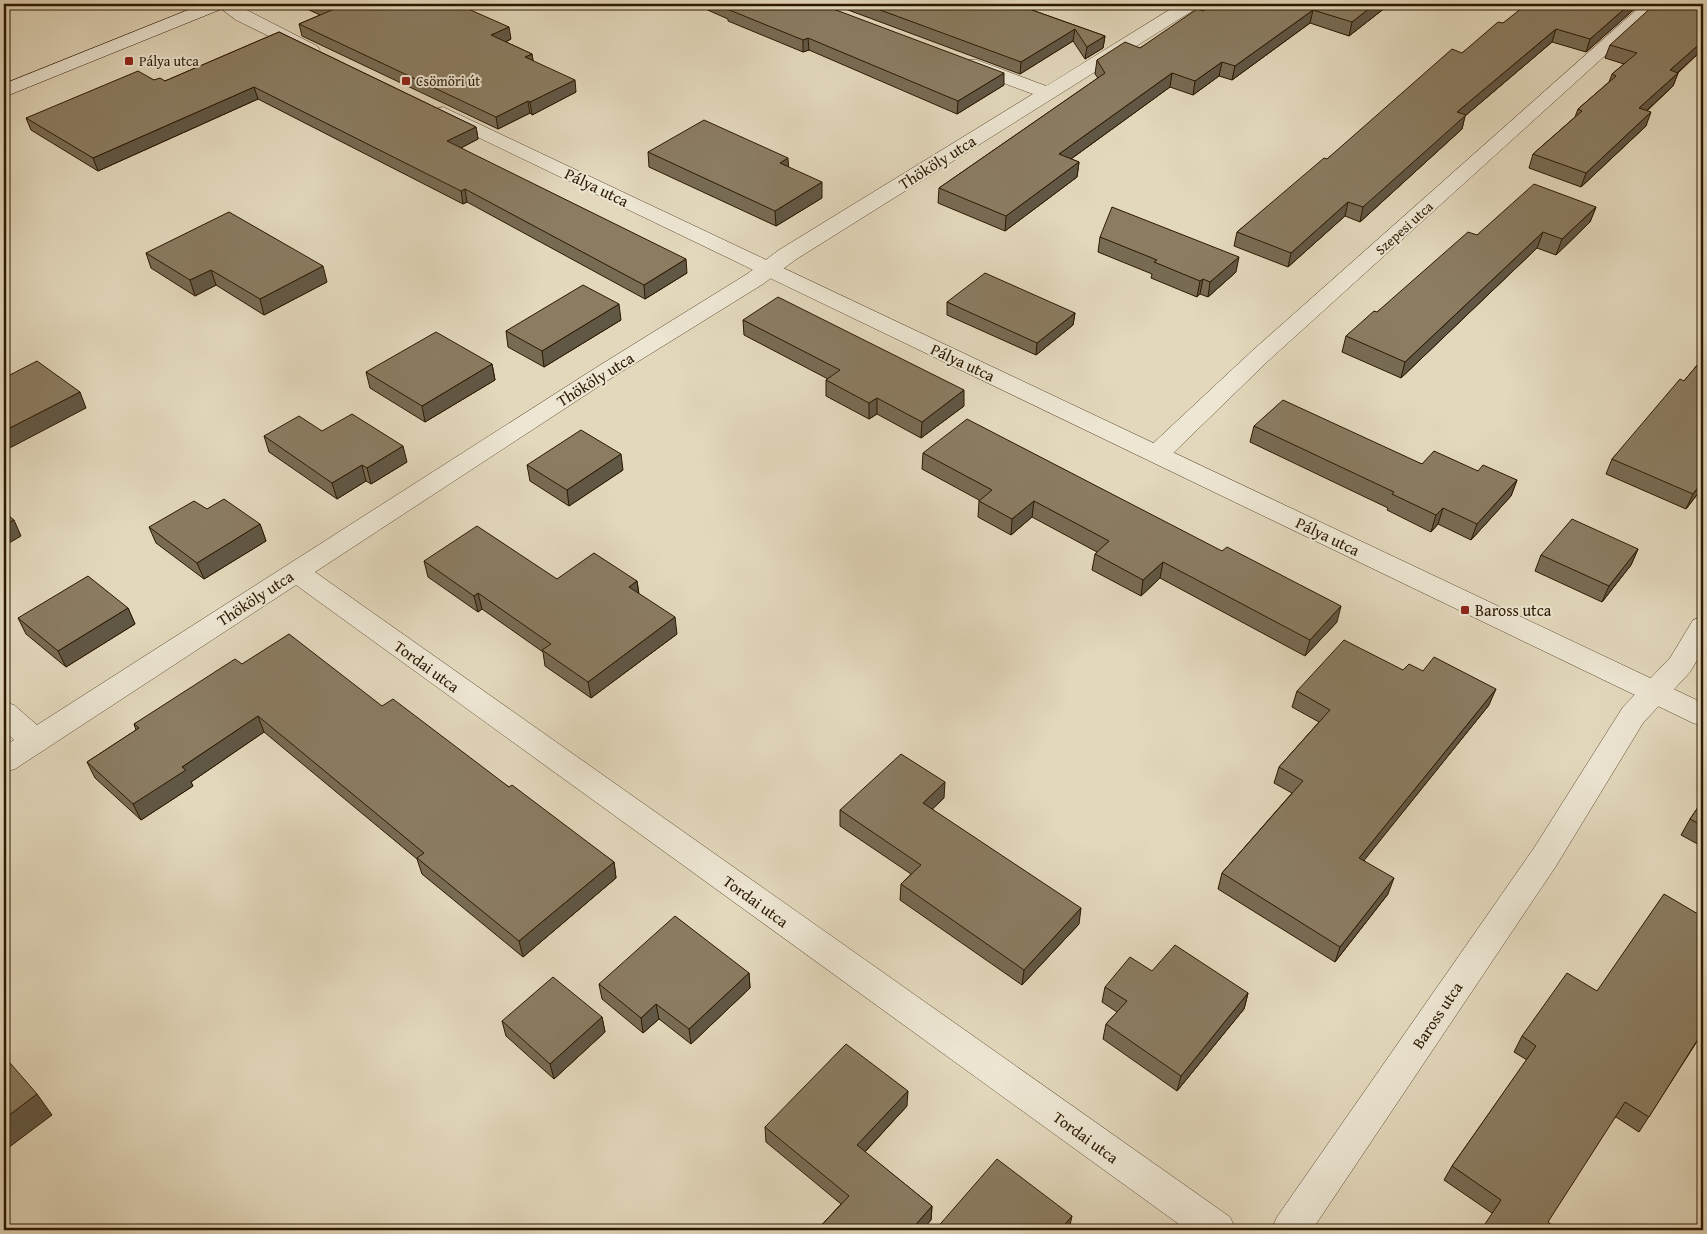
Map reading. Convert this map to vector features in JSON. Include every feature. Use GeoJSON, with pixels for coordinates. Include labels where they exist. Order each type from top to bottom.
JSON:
{"type":"FeatureCollection","features":[{"type":"Feature","properties":{"kind":"street"},"geometry":{"type":"LineString","coordinates":[[4,91],[218,4]]}},
{"type":"Feature","properties":{"kind":"street"},"geometry":{"type":"LineString","coordinates":[[224,4],[242,16],[331,59]]}},
{"type":"Feature","properties":{"kind":"street","name":"Thököly utca"},"geometry":{"type":"LineString","coordinates":[[4,761],[769,269],[787,255],[1191,4]]}},
{"type":"Feature","properties":{"kind":"street","name":"Szepesi utca"},"geometry":{"type":"LineString","coordinates":[[1157,454],[1268,350],[1653,4]]}},
{"type":"Feature","properties":{"kind":"street"},"geometry":{"type":"LineString","coordinates":[[957,59],[1048,93]]}},
{"type":"Feature","properties":{"kind":"street","name":"Pálya utca"},"geometry":{"type":"LineString","coordinates":[[429,106],[1703,715]]}},
{"type":"Feature","properties":{"kind":"street","name":"Tordai utca"},"geometry":{"type":"LineString","coordinates":[[296,572],[1217,1230]]}},
{"type":"Feature","properties":{"kind":"street","name":"Baross utca"},"geometry":{"type":"LineString","coordinates":[[1290,1230],[1545,857],[1633,715],[1680,665],[1703,627]]}},
{"type":"Feature","properties":{"kind":"street"},"geometry":{"type":"LineString","coordinates":[[4,713],[35,741]]}},
{"type":"Feature","properties":{"kind":"building"},"geometry":{"type":"Polygon","coordinates":[[[319,4],[457,4],[509,27],[491,35],[532,54],[525,57],[575,80],[496,117],[299,24],[332,10],[319,4]]]}},
{"type":"Feature","properties":{"kind":"building"},"geometry":{"type":"Polygon","coordinates":[[[720,4],[820,4],[1004,73],[958,101],[808,38],[803,40],[727,9],[730,8],[720,4]]]}},
{"type":"Feature","properties":{"kind":"building"},"geometry":{"type":"Polygon","coordinates":[[[864,4],[1015,4],[1105,36],[1087,47],[1075,29],[1021,62],[864,4]]]}},
{"type":"Feature","properties":{"kind":"building"},"geometry":{"type":"Polygon","coordinates":[[[1214,4],[1375,4],[1352,22],[1313,10],[1235,66],[1222,62],[1195,81],[1172,73],[1059,154],[1079,162],[1006,216],[939,188],[1105,73],[1097,60],[1125,42],[1140,48],[1197,9],[1203,11],[1214,4]]]}},
{"type":"Feature","properties":{"kind":"building"},"geometry":{"type":"Polygon","coordinates":[[[1527,4],[1630,4],[1590,39],[1556,29],[1457,112],[1466,115],[1363,207],[1348,202],[1291,253],[1237,232],[1324,158],[1327,159],[1452,49],[1462,53],[1498,22],[1503,23],[1527,4]]]}},
{"type":"Feature","properties":{"kind":"building"},"geometry":{"type":"Polygon","coordinates":[[[1655,4],[1703,4],[1703,41],[1670,70],[1678,73],[1639,108],[1651,112],[1586,173],[1533,154],[1582,111],[1578,109],[1616,76],[1612,74],[1637,53],[1610,45],[1655,4]]]}},
{"type":"Feature","properties":{"kind":"building"},"geometry":{"type":"Polygon","coordinates":[[[279,32],[476,127],[447,141],[686,259],[644,285],[465,189],[461,191],[254,87],[93,158],[26,118],[138,71],[154,80],[160,78],[165,81],[279,32]]]}},
{"type":"Feature","properties":{"kind":"building"},"geometry":{"type":"Polygon","coordinates":[[[704,120],[788,158],[780,163],[822,182],[775,211],[648,152],[704,120]]]}},
{"type":"Feature","properties":{"kind":"building"},"geometry":{"type":"Polygon","coordinates":[[[1534,184],[1596,207],[1562,239],[1543,232],[1405,362],[1346,336],[1374,311],[1377,312],[1468,232],[1477,235],[1534,184]]]}},
{"type":"Feature","properties":{"kind":"building"},"geometry":{"type":"Polygon","coordinates":[[[1112,207],[1239,257],[1210,282],[1203,279],[1200,281],[1154,262],[1157,260],[1100,237],[1112,207]]]}},
{"type":"Feature","properties":{"kind":"building"},"geometry":{"type":"Polygon","coordinates":[[[229,212],[323,266],[260,299],[211,270],[190,280],[146,253],[229,212]]]}},
{"type":"Feature","properties":{"kind":"building"},"geometry":{"type":"Polygon","coordinates":[[[985,273],[1075,313],[1037,343],[947,302],[985,273]]]}},
{"type":"Feature","properties":{"kind":"building"},"geometry":{"type":"Polygon","coordinates":[[[583,285],[619,304],[542,351],[506,331],[583,285]]]}},
{"type":"Feature","properties":{"kind":"building"},"geometry":{"type":"Polygon","coordinates":[[[778,297],[964,390],[922,422],[877,398],[869,403],[826,380],[840,370],[743,320],[778,297]]]}},
{"type":"Feature","properties":{"kind":"building"},"geometry":{"type":"Polygon","coordinates":[[[436,332],[492,364],[422,406],[366,372],[436,332]]]}},
{"type":"Feature","properties":{"kind":"building"},"geometry":{"type":"Polygon","coordinates":[[[1703,358],[1703,481],[1693,494],[1612,459],[1680,379],[1684,381],[1703,358]]]}},
{"type":"Feature","properties":{"kind":"building"},"geometry":{"type":"Polygon","coordinates":[[[37,361],[80,392],[4,431],[4,378],[37,361]]]}},
{"type":"Feature","properties":{"kind":"building"},"geometry":{"type":"Polygon","coordinates":[[[1283,400],[1422,464],[1434,451],[1478,471],[1483,465],[1517,480],[1477,524],[1443,508],[1436,515],[1392,494],[1394,492],[1254,426],[1283,400]]]}},
{"type":"Feature","properties":{"kind":"building"},"geometry":{"type":"Polygon","coordinates":[[[352,414],[403,446],[367,468],[362,465],[332,483],[264,436],[299,416],[322,431],[352,414]]]}},
{"type":"Feature","properties":{"kind":"building"},"geometry":{"type":"Polygon","coordinates":[[[967,419],[1222,551],[1227,547],[1341,606],[1310,640],[1163,562],[1143,580],[1095,554],[1109,541],[1034,501],[1012,519],[979,501],[992,490],[923,453],[967,419]]]}},
{"type":"Feature","properties":{"kind":"building"},"geometry":{"type":"Polygon","coordinates":[[[581,430],[621,454],[567,490],[527,465],[581,430]]]}},
{"type":"Feature","properties":{"kind":"building"},"geometry":{"type":"Polygon","coordinates":[[[224,499],[260,524],[197,563],[149,527],[194,501],[207,509],[224,499]]]}},
{"type":"Feature","properties":{"kind":"building"},"geometry":{"type":"Polygon","coordinates":[[[4,512],[14,520],[4,525],[4,512]]]}},
{"type":"Feature","properties":{"kind":"building"},"geometry":{"type":"Polygon","coordinates":[[[1572,519],[1638,549],[1609,586],[1541,555],[1572,519]]]}},
{"type":"Feature","properties":{"kind":"building"},"geometry":{"type":"Polygon","coordinates":[[[477,526],[557,579],[594,553],[637,581],[629,587],[675,617],[588,682],[542,650],[551,644],[478,593],[474,596],[424,561],[477,526]]]}},
{"type":"Feature","properties":{"kind":"building"},"geometry":{"type":"Polygon","coordinates":[[[88,576],[128,608],[58,651],[18,618],[88,576]]]}},
{"type":"Feature","properties":{"kind":"building"},"geometry":{"type":"Polygon","coordinates":[[[289,634],[382,706],[393,699],[509,787],[512,785],[614,862],[519,941],[417,858],[424,853],[258,716],[182,767],[186,770],[133,804],[87,762],[139,728],[134,724],[235,659],[242,664],[289,634]]]}},
{"type":"Feature","properties":{"kind":"building"},"geometry":{"type":"Polygon","coordinates":[[[1344,640],[1403,670],[1409,664],[1423,671],[1434,657],[1496,689],[1359,858],[1394,878],[1340,947],[1222,873],[1303,781],[1279,767],[1330,710],[1297,691],[1344,640]]]}},
{"type":"Feature","properties":{"kind":"building"},"geometry":{"type":"Polygon","coordinates":[[[901,754],[945,782],[923,803],[1081,908],[1024,970],[901,884],[921,865],[840,810],[901,754]]]}},
{"type":"Feature","properties":{"kind":"building"},"geometry":{"type":"Polygon","coordinates":[[[1703,800],[1703,826],[1690,819],[1703,800]]]}},
{"type":"Feature","properties":{"kind":"building"},"geometry":{"type":"Polygon","coordinates":[[[1664,894],[1703,917],[1703,1031],[1649,1117],[1625,1102],[1548,1222],[1559,1230],[1481,1230],[1501,1200],[1452,1166],[1536,1046],[1522,1036],[1567,973],[1597,991],[1664,894]]]}},
{"type":"Feature","properties":{"kind":"building"},"geometry":{"type":"Polygon","coordinates":[[[675,916],[749,973],[689,1029],[656,1004],[641,1018],[599,984],[675,916]]]}},
{"type":"Feature","properties":{"kind":"building"},"geometry":{"type":"Polygon","coordinates":[[[1175,945],[1248,993],[1181,1076],[1106,1024],[1127,1001],[1105,987],[1130,957],[1152,971],[1175,945]]]}},
{"type":"Feature","properties":{"kind":"building"},"geometry":{"type":"Polygon","coordinates":[[[553,977],[602,1017],[550,1064],[502,1021],[553,977]]]}},
{"type":"Feature","properties":{"kind":"building"},"geometry":{"type":"Polygon","coordinates":[[[846,1044],[908,1091],[857,1145],[932,1206],[911,1230],[817,1230],[849,1196],[765,1127],[846,1044]]]}},
{"type":"Feature","properties":{"kind":"building"},"geometry":{"type":"Polygon","coordinates":[[[4,1056],[37,1094],[4,1119],[4,1056]]]}},
{"type":"Feature","properties":{"kind":"building"},"geometry":{"type":"Polygon","coordinates":[[[997,1159],[1072,1216],[1060,1230],[935,1230],[997,1159]]]}},
{"type":"Feature","properties":{"kind":"place","name":"Pálya utca"},"geometry":{"type":"Point","coordinates":[129,61]}},
{"type":"Feature","properties":{"kind":"place","name":"Csömöri út"},"geometry":{"type":"Point","coordinates":[406,81]}},
{"type":"Feature","properties":{"kind":"place","name":"Baross utca"},"geometry":{"type":"Point","coordinates":[1465,610]}}]}
